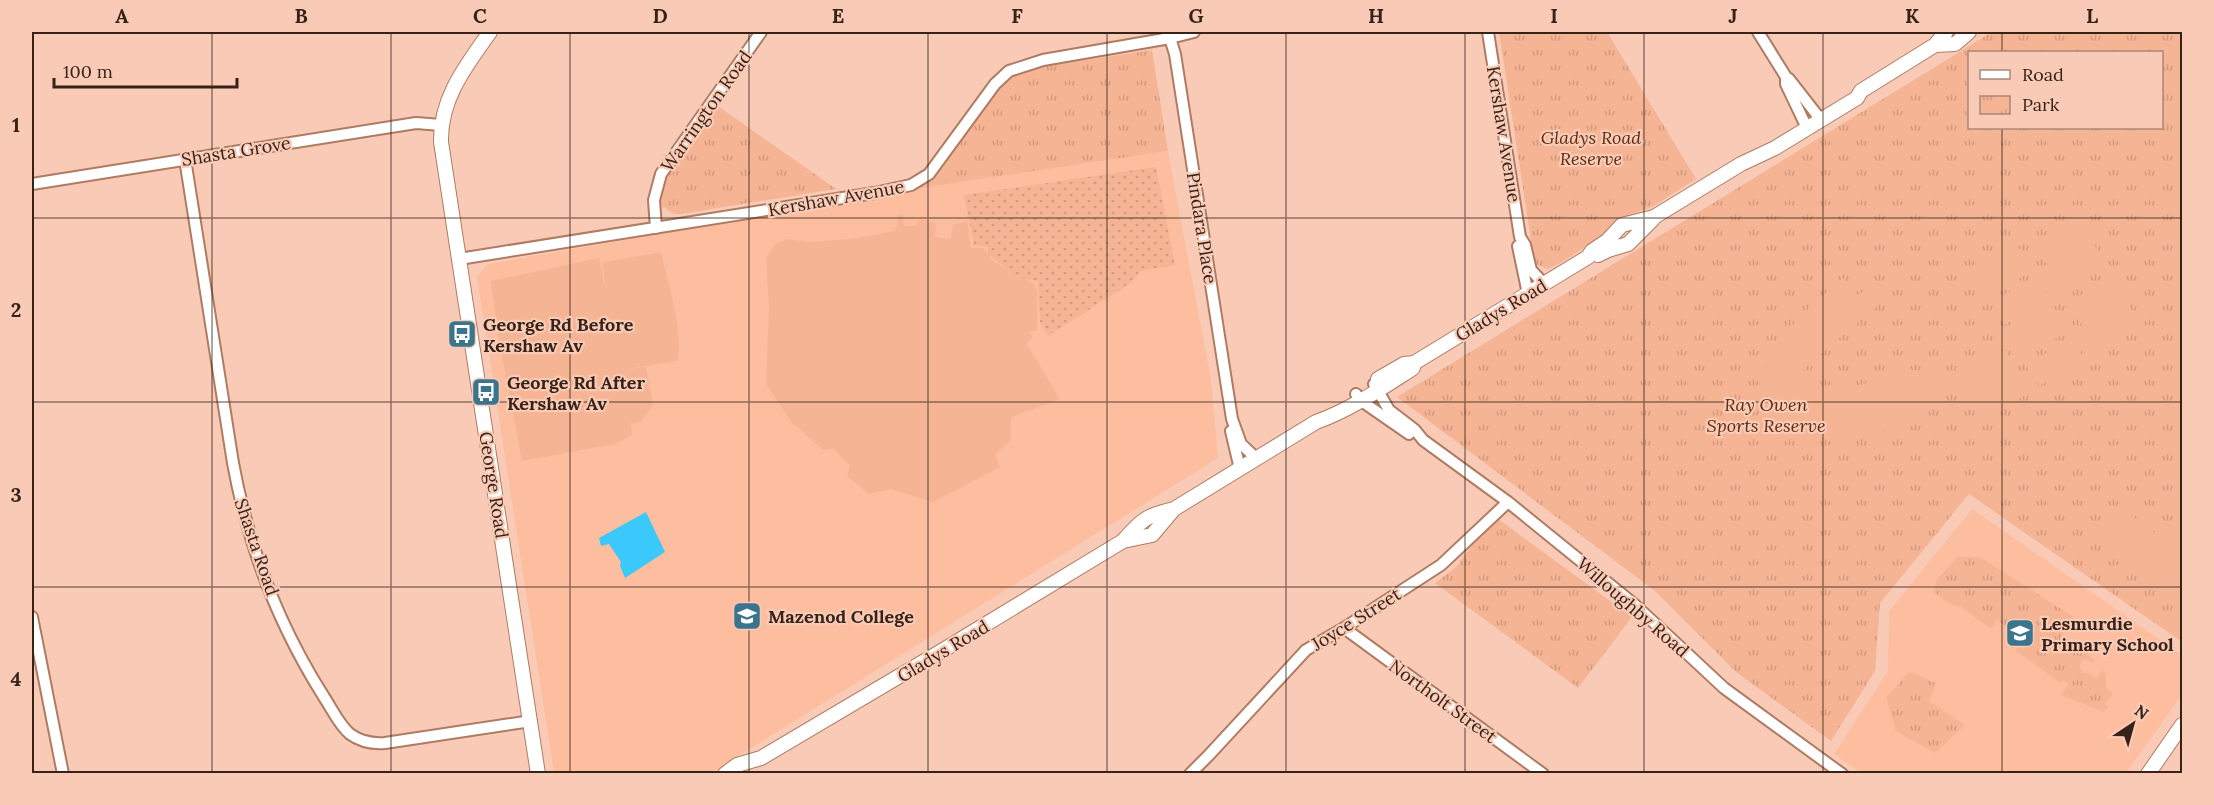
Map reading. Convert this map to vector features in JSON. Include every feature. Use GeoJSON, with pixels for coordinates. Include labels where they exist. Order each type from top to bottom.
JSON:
{"type":"FeatureCollection","features":[{"type":"Feature","properties":{"kind":"street","name":"George Road"},"geometry":{"type":"LineString","coordinates":[[490,32],[452,90],[441,125],[442,155],[538,774]]}},
{"type":"Feature","properties":{"kind":"street","name":"Warrington Road"},"geometry":{"type":"LineString","coordinates":[[656,228],[654,200],[661,174],[761,32]]}},
{"type":"Feature","properties":{"kind":"street","name":"Kershaw Avenue"},"geometry":{"type":"LineString","coordinates":[[459,259],[874,193],[911,185],[929,174],[995,84],[1009,70],[1043,60],[1194,32]]}},
{"type":"Feature","properties":{"kind":"street","name":"Kershaw Avenue"},"geometry":{"type":"LineString","coordinates":[[1488,32],[1520,237],[1525,245],[1531,270],[1544,284]]}},
{"type":"Feature","properties":{"kind":"street"},"geometry":{"type":"LineString","coordinates":[[1758,32],[1786,77],[1791,80],[1806,103],[1819,117]]}},
{"type":"Feature","properties":{"kind":"street","name":"Gladys Road"},"geometry":{"type":"LineString","coordinates":[[725,774],[737,765],[761,758],[1123,541],[1134,527],[1151,514],[1174,509],[1316,422],[1335,415],[1375,386],[1413,368],[1414,363],[1588,257],[1620,227],[1654,217],[1741,164],[1761,156],[1805,125],[1857,98],[1861,91],[1935,45],[1946,32]]}},
{"type":"Feature","properties":{"kind":"street","name":"Gladys Road"},"geometry":{"type":"LineString","coordinates":[[1935,45],[1955,44],[1969,32]]}},
{"type":"Feature","properties":{"kind":"street","name":"Pindara Place"},"geometry":{"type":"LineString","coordinates":[[1170,38],[1175,54],[1232,419],[1241,444],[1257,459]]}},
{"type":"Feature","properties":{"kind":"street"},"geometry":{"type":"LineString","coordinates":[[1786,77],[1786,84],[1805,125]]}},
{"type":"Feature","properties":{"kind":"street","name":"Shasta Grove"},"geometry":{"type":"LineString","coordinates":[[32,184],[416,123],[441,125]]}},
{"type":"Feature","properties":{"kind":"street","name":"Shasta Road"},"geometry":{"type":"LineString","coordinates":[[185,159],[241,503],[252,540],[282,618],[310,674],[343,727],[353,736],[369,743],[385,743],[531,721]]}},
{"type":"Feature","properties":{"kind":"street","name":"Kershaw Avenue"},"geometry":{"type":"LineString","coordinates":[[1520,237],[1518,244],[1520,263],[1528,294]]}},
{"type":"Feature","properties":{"kind":"street","name":"Willoughby Road"},"geometry":{"type":"LineString","coordinates":[[1375,386],[1389,410],[1423,440],[1508,502],[1635,605],[1724,688],[1842,774]]}},
{"type":"Feature","properties":{"kind":"street","name":"Willoughby Road"},"geometry":{"type":"LineString","coordinates":[[1358,397],[1411,435],[1423,440]]}},
{"type":"Feature","properties":{"kind":"street","name":"Pindara Place"},"geometry":{"type":"LineString","coordinates":[[1232,419],[1230,426],[1232,443],[1240,469]]}},
{"type":"Feature","properties":{"kind":"street","name":"Joyce Street"},"geometry":{"type":"LineString","coordinates":[[1196,772],[1306,650],[1441,565],[1508,502]]}},
{"type":"Feature","properties":{"kind":"street"},"geometry":{"type":"LineString","coordinates":[[32,617],[63,774]]}},
{"type":"Feature","properties":{"kind":"street","name":"Northolt Street"},"geometry":{"type":"LineString","coordinates":[[1344,628],[1543,774]]}},
{"type":"Feature","properties":{"kind":"street"},"geometry":{"type":"LineString","coordinates":[[2148,774],[2182,725]]}},
{"type":"Feature","properties":{"kind":"street","name":"Gladys Road"},"geometry":{"type":"LineString","coordinates":[[748,774],[761,758]]}},
{"type":"Feature","properties":{"kind":"shaded area","name":"Mazenod College"},"geometry":{"type":"Polygon","coordinates":[[[1168,151],[1211,380],[1218,458],[711,773],[554,773],[477,277],[488,264],[915,189],[1168,151]]]}},
{"type":"Feature","properties":{"kind":"shaded area","name":"Lesmurdie Primary School"},"geometry":{"type":"Polygon","coordinates":[[[1972,509],[2182,655],[2182,695],[2126,773],[1861,773],[1834,754],[1888,671],[1889,611],[1972,509]]]}},
{"type":"Feature","properties":{"kind":"green space","name":"Gladys Road Reserve"},"geometry":{"type":"Polygon","coordinates":[[[1499,32],[1607,32],[1696,179],[1652,207],[1618,219],[1605,235],[1557,265],[1547,269],[1538,265],[1534,260],[1499,32]]]}},
{"type":"Feature","properties":{"kind":"green space","name":"Ray Owen Sports Reserve"},"geometry":{"type":"Polygon","coordinates":[[[1992,32],[2182,32],[2182,642],[1969,494],[1880,603],[1875,671],[1831,741],[1736,672],[1655,591],[1397,397],[1992,32]]]}},
{"type":"Feature","properties":{"kind":"green space"},"geometry":{"type":"Polygon","coordinates":[[[1152,50],[1168,151],[915,189],[1007,72],[1152,50]]]}},
{"type":"Feature","properties":{"kind":"green space"},"geometry":{"type":"Polygon","coordinates":[[[715,104],[836,189],[681,214],[674,214],[662,208],[660,195],[663,182],[715,104]]]}},
{"type":"Feature","properties":{"kind":"green space"},"geometry":{"type":"Polygon","coordinates":[[[1156,167],[1175,265],[1140,271],[1132,282],[1048,336],[1040,322],[1038,281],[1022,279],[988,255],[988,247],[974,245],[964,195],[1156,167]]]}},
{"type":"Feature","properties":{"kind":"green space"},"geometry":{"type":"Polygon","coordinates":[[[903,214],[904,226],[917,226],[918,221],[924,220],[936,223],[935,237],[951,239],[953,225],[967,221],[971,248],[984,248],[991,260],[1035,285],[1037,330],[1029,332],[1033,337],[1026,343],[1060,399],[1011,417],[1011,440],[995,454],[1000,467],[933,502],[891,489],[869,494],[847,476],[850,466],[834,449],[823,450],[792,423],[766,384],[769,308],[766,258],[775,244],[787,239],[809,242],[850,239],[896,231],[898,215],[903,214]]]}},
{"type":"Feature","properties":{"kind":"green space"},"geometry":{"type":"Polygon","coordinates":[[[2079,216],[2092,238],[2046,264],[2033,242],[2079,216]]]}},
{"type":"Feature","properties":{"kind":"green space"},"geometry":{"type":"Polygon","coordinates":[[[2094,244],[2107,267],[2061,293],[2048,270],[2094,244]]]}},
{"type":"Feature","properties":{"kind":"green space"},"geometry":{"type":"Polygon","coordinates":[[[2021,248],[2034,270],[1988,296],[1975,274],[2021,248]]]}},
{"type":"Feature","properties":{"kind":"green space"},"geometry":{"type":"Polygon","coordinates":[[[661,252],[676,320],[678,361],[620,370],[646,367],[653,405],[641,422],[631,423],[632,435],[615,444],[522,461],[497,329],[491,281],[599,258],[607,296],[602,263],[661,252]]]}},
{"type":"Feature","properties":{"kind":"green space"},"geometry":{"type":"Polygon","coordinates":[[[2038,276],[2050,299],[2004,325],[1992,302],[2038,276]]]}},
{"type":"Feature","properties":{"kind":"green space"},"geometry":{"type":"Polygon","coordinates":[[[2114,276],[2126,299],[2080,324],[2068,302],[2114,276]]]}},
{"type":"Feature","properties":{"kind":"green space"},"geometry":{"type":"Polygon","coordinates":[[[1843,278],[1858,295],[1869,288],[1883,301],[1809,364],[1796,381],[1798,392],[1815,394],[1842,389],[1912,370],[1939,377],[1942,385],[1939,399],[1884,430],[1848,442],[1816,437],[1789,424],[1771,403],[1766,389],[1765,375],[1769,359],[1782,337],[1801,316],[1843,278]]]}},
{"type":"Feature","properties":{"kind":"green space"},"geometry":{"type":"Polygon","coordinates":[[[2129,305],[2141,327],[2096,353],[2083,331],[2129,305]]]}},
{"type":"Feature","properties":{"kind":"green space"},"geometry":{"type":"Polygon","coordinates":[[[2056,309],[2069,331],[2023,357],[2010,335],[2056,309]]]}},
{"type":"Feature","properties":{"kind":"green space"},"geometry":{"type":"Polygon","coordinates":[[[2072,338],[2085,360],[2039,386],[2026,364],[2072,338]]]}},
{"type":"Feature","properties":{"kind":"green space"},"geometry":{"type":"Polygon","coordinates":[[[2001,342],[2013,364],[1968,390],[1955,368],[2001,342]]]}},
{"type":"Feature","properties":{"kind":"green space"},"geometry":{"type":"Polygon","coordinates":[[[2017,371],[2029,393],[1983,419],[1971,397],[2017,371]]]}},
{"type":"Feature","properties":{"kind":"green space"},"geometry":{"type":"Polygon","coordinates":[[[2120,507],[2182,553],[2182,596],[2099,535],[2120,507]]]}},
{"type":"Feature","properties":{"kind":"green space"},"geometry":{"type":"Polygon","coordinates":[[[1494,516],[1632,617],[1578,688],[1435,583],[1456,567],[1494,516]]]}},
{"type":"Feature","properties":{"kind":"green space"},"geometry":{"type":"Polygon","coordinates":[[[1957,557],[1980,557],[2075,618],[2062,636],[2095,660],[2093,663],[2083,659],[2079,668],[2083,673],[2097,678],[2101,670],[2106,674],[2106,688],[2113,693],[2104,704],[2108,707],[2104,712],[2061,695],[2069,684],[2063,680],[2060,683],[2015,650],[2023,638],[1997,620],[1991,629],[1961,607],[1948,603],[1934,592],[1937,579],[1957,557]]]}},
{"type":"Feature","properties":{"kind":"green space"},"geometry":{"type":"Polygon","coordinates":[[[1910,672],[1936,683],[1929,701],[1965,725],[1935,753],[1896,731],[1886,697],[1910,672]]]}},
{"type":"Feature","properties":{"kind":"water"},"geometry":{"type":"Polygon","coordinates":[[[646,512],[665,552],[625,578],[620,566],[621,562],[609,544],[601,546],[599,538],[646,512]]]}},
{"type":"Feature","properties":{"kind":"place","name":"George Rd Before Kershaw Av"},"geometry":{"type":"Point","coordinates":[462,334]}},
{"type":"Feature","properties":{"kind":"place","name":"George Rd After Kershaw Av"},"geometry":{"type":"Point","coordinates":[486,392]}},
{"type":"Feature","properties":{"kind":"place","name":"Mazenod College"},"geometry":{"type":"Point","coordinates":[747,616]}},
{"type":"Feature","properties":{"kind":"place","name":"Lesmurdie Primary School"},"geometry":{"type":"Point","coordinates":[2020,633]}}]}
